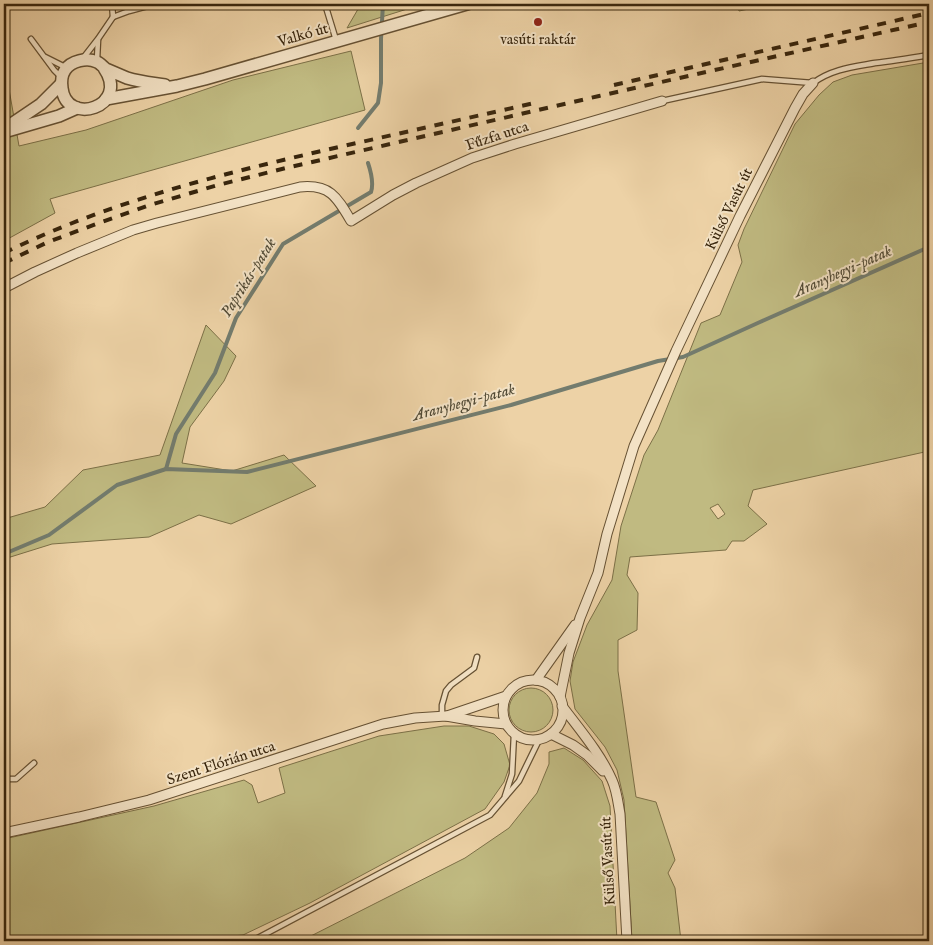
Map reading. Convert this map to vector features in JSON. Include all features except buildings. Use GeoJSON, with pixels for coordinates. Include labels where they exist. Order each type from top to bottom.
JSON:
{"type":"FeatureCollection","features":[{"type":"Feature","properties":{"kind":"street","name":"Valkó út"},"geometry":{"type":"LineString","coordinates":[[106,99],[205,79],[467,4]]}},
{"type":"Feature","properties":{"kind":"street"},"geometry":{"type":"LineString","coordinates":[[4,131],[41,104],[73,62],[82,60],[100,65],[125,77],[142,82],[177,86]]}},
{"type":"Feature","properties":{"kind":"street"},"geometry":{"type":"LineString","coordinates":[[63,76],[62,92],[65,99],[77,108],[93,108],[100,105],[106,99],[111,87],[110,80],[100,65]]}},
{"type":"Feature","properties":{"kind":"street","name":"Külső Vasút út"},"geometry":{"type":"LineString","coordinates":[[580,618],[598,573],[607,534],[634,446],[668,367],[740,216],[795,108],[803,94],[813,83]]}},
{"type":"Feature","properties":{"kind":"street","name":"Fűzfa utca"},"geometry":{"type":"LineString","coordinates":[[4,288],[76,253],[133,230],[157,222],[300,187],[313,186],[325,189],[336,198],[349,217],[416,183],[472,158],[662,101]]}},
{"type":"Feature","properties":{"kind":"street"},"geometry":{"type":"LineString","coordinates":[[4,131],[59,116],[77,108]]}},
{"type":"Feature","properties":{"kind":"street"},"geometry":{"type":"LineString","coordinates":[[536,680],[580,618]]}},
{"type":"Feature","properties":{"kind":"street"},"geometry":{"type":"LineString","coordinates":[[561,702],[555,690],[548,684],[536,680],[527,680],[517,684],[509,691],[502,712],[506,724],[514,734],[526,740],[539,740],[551,734],[559,725],[562,715],[561,702],[569,653],[580,618]]}},
{"type":"Feature","properties":{"kind":"street","name":"Szent Flórián utca"},"geometry":{"type":"LineString","coordinates":[[444,716],[506,696]]}},
{"type":"Feature","properties":{"kind":"street","name":"Külső Vasút út"},"geometry":{"type":"LineString","coordinates":[[561,702],[594,748],[612,780],[616,794],[620,814],[626,941]]}},
{"type":"Feature","properties":{"kind":"street","name":"Szent Flórián utca"},"geometry":{"type":"LineString","coordinates":[[4,833],[150,800],[383,724],[416,718],[444,716],[506,724]]}},
{"type":"Feature","properties":{"kind":"street"},"geometry":{"type":"LineString","coordinates":[[551,734],[573,745],[587,755],[612,780]]}},
{"type":"Feature","properties":{"kind":"lane"},"geometry":{"type":"LineString","coordinates":[[112,4],[113,17]]}},
{"type":"Feature","properties":{"kind":"lane"},"geometry":{"type":"LineString","coordinates":[[82,60],[113,17],[155,4]]}},
{"type":"Feature","properties":{"kind":"lane"},"geometry":{"type":"LineString","coordinates":[[325,4],[337,41]]}},
{"type":"Feature","properties":{"kind":"lane"},"geometry":{"type":"LineString","coordinates":[[31,39],[54,70],[63,76]]}},
{"type":"Feature","properties":{"kind":"lane"},"geometry":{"type":"LineString","coordinates":[[98,39],[100,65]]}},
{"type":"Feature","properties":{"kind":"lane"},"geometry":{"type":"LineString","coordinates":[[662,101],[762,79],[813,83],[834,71],[929,55]]}},
{"type":"Feature","properties":{"kind":"lane"},"geometry":{"type":"LineString","coordinates":[[45,57],[63,76]]}},
{"type":"Feature","properties":{"kind":"lane"},"geometry":{"type":"LineString","coordinates":[[444,716],[442,705],[446,691],[474,668],[478,657]]}},
{"type":"Feature","properties":{"kind":"lane"},"geometry":{"type":"LineString","coordinates":[[504,800],[512,774],[514,734]]}},
{"type":"Feature","properties":{"kind":"lane"},"geometry":{"type":"LineString","coordinates":[[252,941],[490,815],[519,781],[539,740]]}},
{"type":"Feature","properties":{"kind":"lane"},"geometry":{"type":"LineString","coordinates":[[4,779],[16,779],[34,763]]}},
{"type":"Feature","properties":{"kind":"shaded area"},"geometry":{"type":"Polygon","coordinates":[[[361,4],[423,4],[347,28],[361,4]]]}},
{"type":"Feature","properties":{"kind":"shaded area"},"geometry":{"type":"Polygon","coordinates":[[[737,4],[773,4],[739,11],[737,4]]]}},
{"type":"Feature","properties":{"kind":"shaded area"},"geometry":{"type":"Polygon","coordinates":[[[351,51],[365,110],[50,199],[55,213],[4,241],[4,73],[6,72],[19,146],[86,130],[233,80],[351,51]]]}},
{"type":"Feature","properties":{"kind":"shaded area"},"geometry":{"type":"Polygon","coordinates":[[[929,62],[929,451],[753,490],[748,506],[767,524],[744,541],[732,541],[726,550],[630,557],[627,575],[638,593],[637,630],[618,640],[618,671],[636,797],[656,802],[675,860],[668,873],[675,888],[681,941],[632,941],[624,800],[617,770],[605,747],[575,709],[570,681],[573,662],[587,625],[612,580],[621,526],[644,455],[658,430],[701,323],[720,315],[742,262],[738,245],[744,229],[795,124],[819,95],[833,82],[852,75],[929,62]],[[718,504],[710,508],[718,519],[725,514],[718,504]]]}},
{"type":"Feature","properties":{"kind":"shaded area"},"geometry":{"type":"Polygon","coordinates":[[[206,325],[236,356],[224,381],[190,427],[182,463],[232,471],[284,455],[316,486],[231,524],[199,515],[149,537],[52,544],[4,559],[4,519],[45,507],[83,470],[160,455],[206,325]]]}},
{"type":"Feature","properties":{"kind":"shaded area"},"geometry":{"type":"Polygon","coordinates":[[[535,688],[547,694],[552,701],[552,719],[547,726],[540,731],[527,732],[519,729],[512,722],[509,706],[512,698],[519,691],[535,688]]]}},
{"type":"Feature","properties":{"kind":"shaded area"},"geometry":{"type":"Polygon","coordinates":[[[444,726],[469,726],[494,734],[504,744],[510,765],[504,782],[485,809],[310,903],[243,935],[180,941],[4,941],[4,839],[154,806],[244,780],[252,785],[258,803],[285,793],[279,768],[379,736],[444,726]]]}},
{"type":"Feature","properties":{"kind":"shaded area"},"geometry":{"type":"Polygon","coordinates":[[[564,748],[583,760],[602,781],[610,806],[617,941],[301,941],[465,858],[509,828],[537,793],[549,764],[549,752],[564,748]]]}},
{"type":"Feature","properties":{"kind":"waterway","name":"Paprikás-patak"},"geometry":{"type":"LineString","coordinates":[[358,128],[378,103],[381,83],[383,4]]}},
{"type":"Feature","properties":{"kind":"waterway","name":"Paprikás-patak"},"geometry":{"type":"LineString","coordinates":[[166,469],[176,434],[215,373],[236,318],[283,244],[371,192],[372,181],[368,163]]}},
{"type":"Feature","properties":{"kind":"waterway","name":"Aranyhegyi-patak"},"geometry":{"type":"LineString","coordinates":[[4,554],[49,535],[117,485],[166,469],[247,472],[511,405],[658,361],[683,357],[929,247]]}},
{"type":"Feature","properties":{"kind":"railway"},"geometry":{"type":"LineString","coordinates":[[614,85],[929,13]]}},
{"type":"Feature","properties":{"kind":"railway"},"geometry":{"type":"LineString","coordinates":[[4,263],[48,242],[99,223],[150,205],[218,185],[599,96],[929,22]]}},
{"type":"Feature","properties":{"kind":"railway"},"geometry":{"type":"LineString","coordinates":[[4,253],[85,218],[168,190],[296,157],[539,102]]}},
{"type":"Feature","properties":{"kind":"place","name":"vasúti raktár"},"geometry":{"type":"Point","coordinates":[538,22]}}]}
